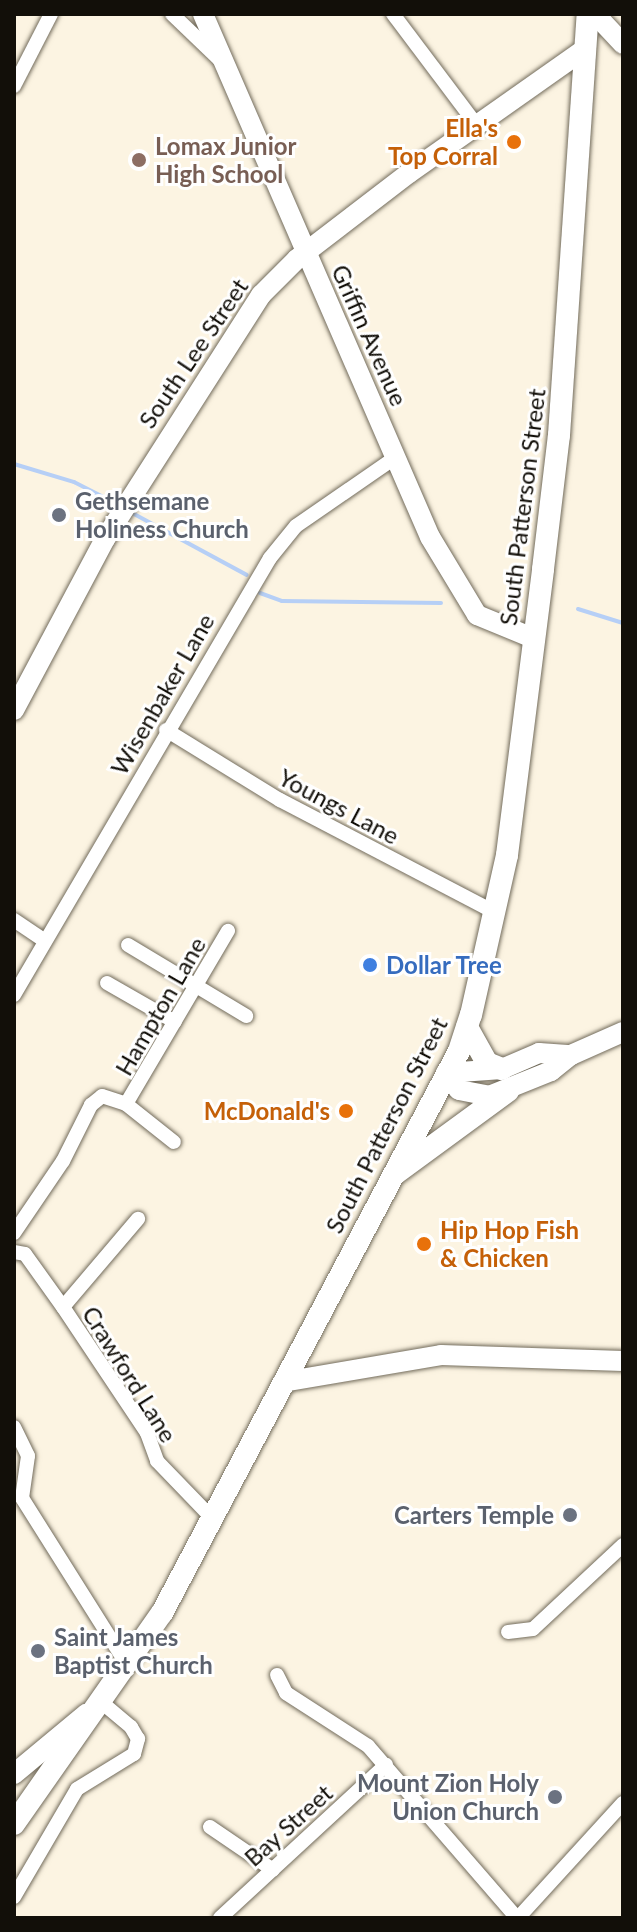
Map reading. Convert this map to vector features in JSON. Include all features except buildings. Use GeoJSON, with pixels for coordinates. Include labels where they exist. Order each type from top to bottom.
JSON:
{"type":"FeatureCollection","features":[{"type":"Feature","properties":{"kind":"main road","name":"South Patterson Street"},"geometry":{"type":"LineString","coordinates":[[14,1824],[128,1666],[212,1518],[446,1073],[467,1027],[496,913],[559,435],[588,14]]}},
{"type":"Feature","properties":{"kind":"main road"},"geometry":{"type":"LineString","coordinates":[[389,1178],[505,1080],[487,1063],[467,1027]]}},
{"type":"Feature","properties":{"kind":"street"},"geometry":{"type":"LineString","coordinates":[[14,86],[51,14]]}},
{"type":"Feature","properties":{"kind":"street"},"geometry":{"type":"LineString","coordinates":[[172,14],[225,65]]}},
{"type":"Feature","properties":{"kind":"street","name":"Griffin Avenue"},"geometry":{"type":"LineString","coordinates":[[203,14],[430,537],[468,605],[503,629],[533,638]]}},
{"type":"Feature","properties":{"kind":"street"},"geometry":{"type":"LineString","coordinates":[[393,14],[475,123]]}},
{"type":"Feature","properties":{"kind":"street"},"geometry":{"type":"LineString","coordinates":[[595,14],[623,44]]}},
{"type":"Feature","properties":{"kind":"street","name":"South Lee Street"},"geometry":{"type":"LineString","coordinates":[[14,710],[105,539],[176,421],[261,295],[306,252],[475,123],[585,49]]}},
{"type":"Feature","properties":{"kind":"street","name":"Wisenbaker Lane"},"geometry":{"type":"LineString","coordinates":[[14,995],[166,730],[289,534],[396,457]]}},
{"type":"Feature","properties":{"kind":"street","name":"Youngs Lane"},"geometry":{"type":"LineString","coordinates":[[166,730],[280,800],[496,913]]}},
{"type":"Feature","properties":{"kind":"street"},"geometry":{"type":"LineString","coordinates":[[14,920],[45,941]]}},
{"type":"Feature","properties":{"kind":"street","name":"Hampton Lane"},"geometry":{"type":"LineString","coordinates":[[14,1233],[63,1161],[91,1105],[102,1096],[126,1104],[228,931]]}},
{"type":"Feature","properties":{"kind":"street"},"geometry":{"type":"LineString","coordinates":[[128,945],[246,1016]]}},
{"type":"Feature","properties":{"kind":"street"},"geometry":{"type":"LineString","coordinates":[[107,983],[175,1022]]}},
{"type":"Feature","properties":{"kind":"street"},"geometry":{"type":"LineString","coordinates":[[446,1073],[459,1090],[474,1096],[505,1080],[551,1071],[571,1055],[623,1032]]}},
{"type":"Feature","properties":{"kind":"street"},"geometry":{"type":"LineString","coordinates":[[126,1104],[174,1142]]}},
{"type":"Feature","properties":{"kind":"street"},"geometry":{"type":"LineString","coordinates":[[63,1307],[138,1219]]}},
{"type":"Feature","properties":{"kind":"street","name":"Crawford Lane"},"geometry":{"type":"LineString","coordinates":[[14,1252],[25,1254],[63,1307],[147,1433],[157,1461],[212,1518]]}},
{"type":"Feature","properties":{"kind":"street"},"geometry":{"type":"LineString","coordinates":[[283,1382],[441,1355],[622,1360]]}},
{"type":"Feature","properties":{"kind":"street"},"geometry":{"type":"LineString","coordinates":[[14,1427],[28,1456],[18,1499],[128,1666]]}},
{"type":"Feature","properties":{"kind":"street"},"geometry":{"type":"LineString","coordinates":[[508,1632],[533,1629],[623,1545]]}},
{"type":"Feature","properties":{"kind":"street"},"geometry":{"type":"LineString","coordinates":[[277,1675],[286,1693],[355,1734],[386,1765],[517,1918],[623,1803]]}},
{"type":"Feature","properties":{"kind":"street"},"geometry":{"type":"LineString","coordinates":[[14,1774],[101,1702],[131,1727],[138,1739],[134,1754],[77,1789],[14,1897]]}},
{"type":"Feature","properties":{"kind":"street","name":"Bay Street"},"geometry":{"type":"LineString","coordinates":[[220,1918],[386,1765]]}},
{"type":"Feature","properties":{"kind":"street"},"geometry":{"type":"LineString","coordinates":[[210,1827],[273,1870]]}},
{"type":"Feature","properties":{"kind":"waterway"},"geometry":{"type":"LineString","coordinates":[[14,464],[74,482],[113,502]]}},
{"type":"Feature","properties":{"kind":"waterway"},"geometry":{"type":"LineString","coordinates":[[134,514],[247,575]]}},
{"type":"Feature","properties":{"kind":"waterway"},"geometry":{"type":"LineString","coordinates":[[260,593],[282,601],[441,603]]}},
{"type":"Feature","properties":{"kind":"waterway"},"geometry":{"type":"LineString","coordinates":[[578,609],[623,623]]}},
{"type":"Feature","properties":{"kind":"place","name":"Ella's Top Corral"},"geometry":{"type":"Point","coordinates":[514,142]}},
{"type":"Feature","properties":{"kind":"place","name":"Lomax Junior High School"},"geometry":{"type":"Point","coordinates":[139,160]}},
{"type":"Feature","properties":{"kind":"place","name":"Gethsemane Holiness Church"},"geometry":{"type":"Point","coordinates":[59,515]}},
{"type":"Feature","properties":{"kind":"place","name":"Dollar Tree"},"geometry":{"type":"Point","coordinates":[370,965]}},
{"type":"Feature","properties":{"kind":"place","name":"McDonald's"},"geometry":{"type":"Point","coordinates":[346,1111]}},
{"type":"Feature","properties":{"kind":"place","name":"Hip Hop Fish & Chicken"},"geometry":{"type":"Point","coordinates":[424,1244]}},
{"type":"Feature","properties":{"kind":"place","name":"Carters Temple"},"geometry":{"type":"Point","coordinates":[570,1515]}},
{"type":"Feature","properties":{"kind":"place","name":"Saint James Baptist Church"},"geometry":{"type":"Point","coordinates":[38,1651]}},
{"type":"Feature","properties":{"kind":"place","name":"Mount Zion Holy Union Church"},"geometry":{"type":"Point","coordinates":[555,1797]}}]}
